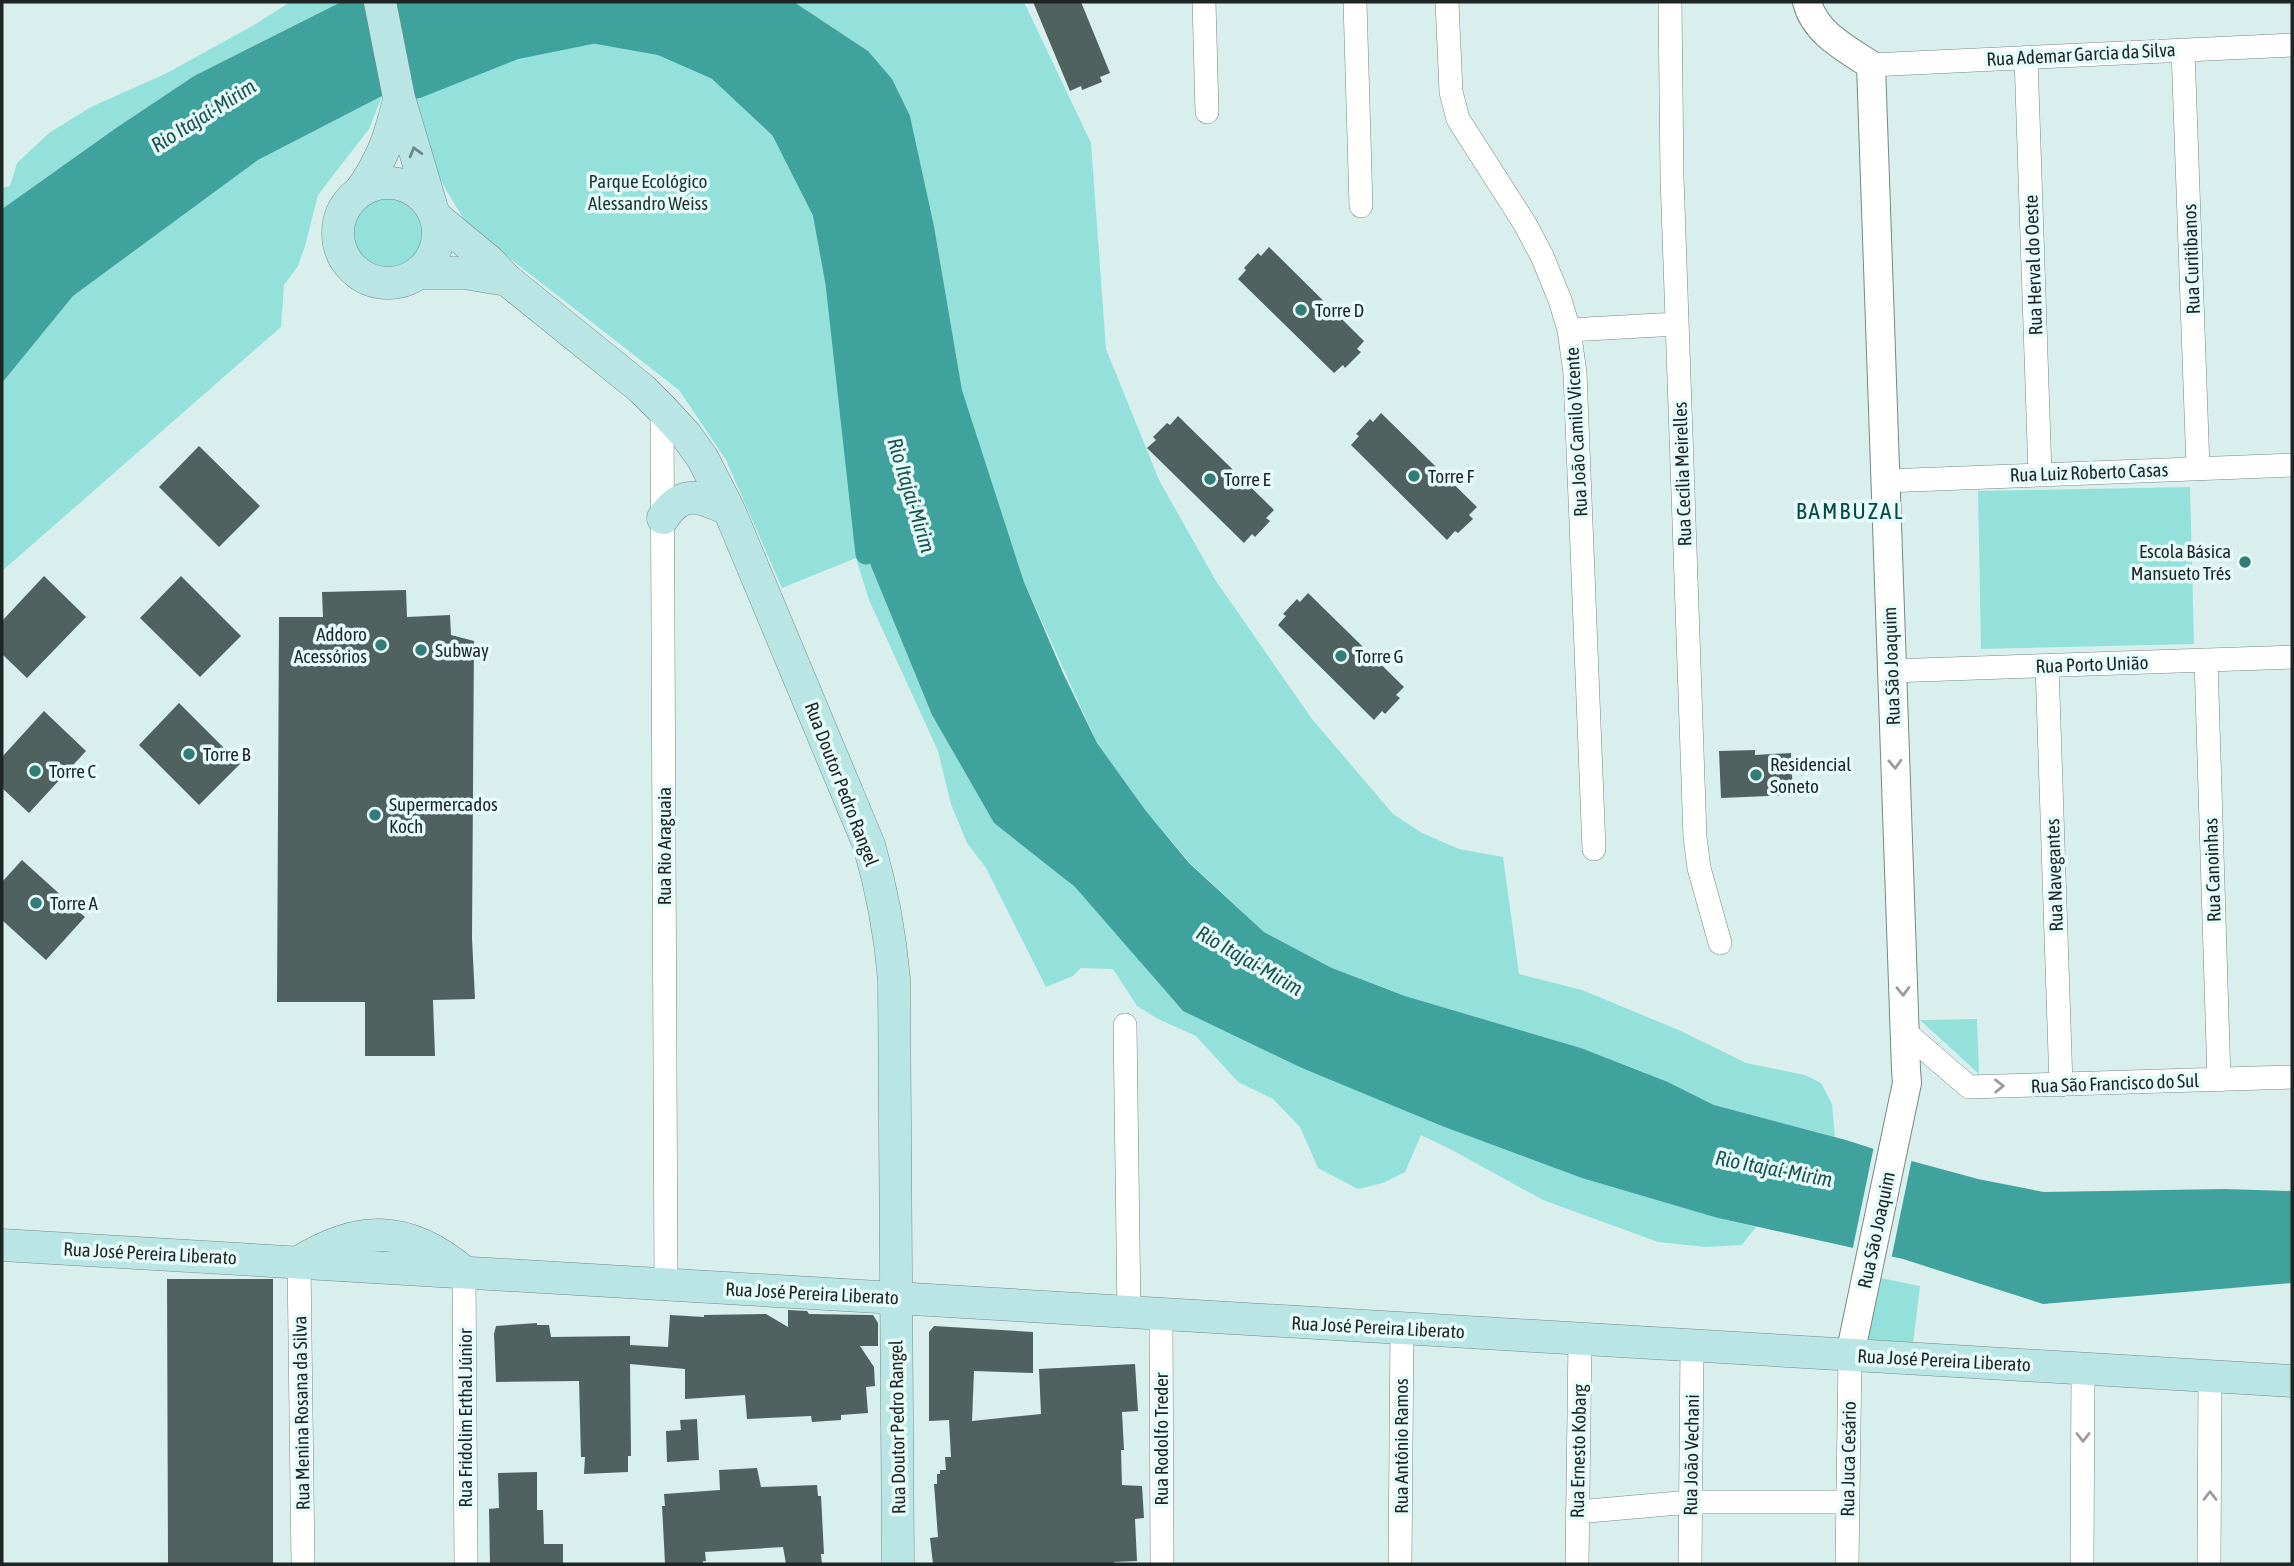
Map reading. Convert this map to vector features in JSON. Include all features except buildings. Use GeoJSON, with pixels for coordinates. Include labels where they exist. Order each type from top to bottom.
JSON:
{"type":"FeatureCollection","features":[{"type":"Feature","properties":{"kind":"main road"},"geometry":{"type":"LineString","coordinates":[[380,2],[398,95],[434,212],[438,235],[436,250],[429,263],[418,273],[405,281],[375,282],[350,265],[341,251],[338,234],[340,217],[349,201],[361,190],[379,164],[390,139],[398,95]]}},
{"type":"Feature","properties":{"kind":"main road"},"geometry":{"type":"LineString","coordinates":[[361,190],[375,184],[391,182],[407,186],[420,193],[434,212]]}},
{"type":"Feature","properties":{"kind":"main road","name":"Rua Doutor Pedro Rangel"},"geometry":{"type":"LineString","coordinates":[[434,212],[507,279],[642,389],[686,435],[703,459],[729,510],[869,845],[883,893],[894,979],[898,1564]]}},
{"type":"Feature","properties":{"kind":"main road"},"geometry":{"type":"LineString","coordinates":[[418,273],[507,279]]}},
{"type":"Feature","properties":{"kind":"main road"},"geometry":{"type":"LineString","coordinates":[[663,518],[672,505],[679,500],[691,498],[703,498],[729,510]]}},
{"type":"Feature","properties":{"kind":"main road"},"geometry":{"type":"LineString","coordinates":[[348,1265],[380,1235]]}},
{"type":"Feature","properties":{"kind":"main road"},"geometry":{"type":"LineString","coordinates":[[380,1235],[388,1268]]}},
{"type":"Feature","properties":{"kind":"main road"},"geometry":{"type":"LineString","coordinates":[[299,1262],[339,1241],[358,1236],[380,1235],[426,1245],[464,1272]]}},
{"type":"Feature","properties":{"kind":"main road","name":"Rua José Pereira Liberato"},"geometry":{"type":"LineString","coordinates":[[2,1245],[2292,1381]]}},
{"type":"Feature","properties":{"kind":"street"},"geometry":{"type":"LineString","coordinates":[[1204,2],[1207,112]]}},
{"type":"Feature","properties":{"kind":"street"},"geometry":{"type":"LineString","coordinates":[[1354,2],[1361,206]]}},
{"type":"Feature","properties":{"kind":"street","name":"Rua João Camilo Vicente"},"geometry":{"type":"LineString","coordinates":[[1447,2],[1451,92],[1458,119],[1531,235],[1560,300],[1569,330],[1575,373],[1594,849]]}},
{"type":"Feature","properties":{"kind":"street","name":"Rua Cecília Meirelles"},"geometry":{"type":"LineString","coordinates":[[1670,2],[1676,324],[1695,837],[1699,868],[1720,943]]}},
{"type":"Feature","properties":{"kind":"street"},"geometry":{"type":"LineString","coordinates":[[1807,2],[1811,15],[1826,34],[1871,65]]}},
{"type":"Feature","properties":{"kind":"street","name":"Rua Ademar Garcia da Silva"},"geometry":{"type":"LineString","coordinates":[[1871,65],[2292,45]]}},
{"type":"Feature","properties":{"kind":"street","name":"Rua Curitibanos"},"geometry":{"type":"LineString","coordinates":[[2183,50],[2198,468]]}},
{"type":"Feature","properties":{"kind":"street","name":"Rua Herval do Oeste"},"geometry":{"type":"LineString","coordinates":[[2026,57],[2040,474]]}},
{"type":"Feature","properties":{"kind":"street","name":"Rua São Joaquim"},"geometry":{"type":"LineString","coordinates":[[1850,1355],[1906,1083],[1871,65]]}},
{"type":"Feature","properties":{"kind":"street"},"geometry":{"type":"LineString","coordinates":[[1569,330],[1676,324]]}},
{"type":"Feature","properties":{"kind":"street","name":"Rua Rio Araguaia"},"geometry":{"type":"LineString","coordinates":[[662,409],[666,1284]]}},
{"type":"Feature","properties":{"kind":"street","name":"Rua Luiz Roberto Casas"},"geometry":{"type":"LineString","coordinates":[[1885,481],[2292,465]]}},
{"type":"Feature","properties":{"kind":"street","name":"Rua Porto União"},"geometry":{"type":"LineString","coordinates":[[1891,671],[2292,657]]}},
{"type":"Feature","properties":{"kind":"street","name":"Rua Canoinhas"},"geometry":{"type":"LineString","coordinates":[[2206,660],[2219,1080]]}},
{"type":"Feature","properties":{"kind":"street","name":"Rua Navegantes"},"geometry":{"type":"LineString","coordinates":[[2047,666],[2062,1085]]}},
{"type":"Feature","properties":{"kind":"street"},"geometry":{"type":"LineString","coordinates":[[1125,1025],[1129,1312]]}},
{"type":"Feature","properties":{"kind":"street","name":"Rua São Francisco do Sul"},"geometry":{"type":"LineString","coordinates":[[1905,1032],[1969,1087],[2292,1077]]}},
{"type":"Feature","properties":{"kind":"street"},"geometry":{"type":"LineString","coordinates":[[1906,1070],[1911,1063],[1928,1062],[1944,1066]]}},
{"type":"Feature","properties":{"kind":"street","name":"Rua Menina Rosana da Silva"},"geometry":{"type":"LineString","coordinates":[[299,1262],[303,1564]]}},
{"type":"Feature","properties":{"kind":"street","name":"Rua Fridolim Erthal Júnior"},"geometry":{"type":"LineString","coordinates":[[464,1272],[466,1564]]}},
{"type":"Feature","properties":{"kind":"street","name":"Rua Rodolfo Treder"},"geometry":{"type":"LineString","coordinates":[[1161,1314],[1162,1564]]}},
{"type":"Feature","properties":{"kind":"street","name":"Rua Antônio Ramos"},"geometry":{"type":"LineString","coordinates":[[1400,1564],[1402,1328]]}},
{"type":"Feature","properties":{"kind":"street","name":"Rua Ernesto Kobarg"},"geometry":{"type":"LineString","coordinates":[[1577,1564],[1580,1339]]}},
{"type":"Feature","properties":{"kind":"street","name":"Rua João Vechani"},"geometry":{"type":"LineString","coordinates":[[1690,1564],[1692,1345]]}},
{"type":"Feature","properties":{"kind":"street","name":"Rua Juca Cesário"},"geometry":{"type":"LineString","coordinates":[[1847,1564],[1850,1355]]}},
{"type":"Feature","properties":{"kind":"street"},"geometry":{"type":"LineString","coordinates":[[2082,1564],[2084,1368]]}},
{"type":"Feature","properties":{"kind":"street"},"geometry":{"type":"LineString","coordinates":[[2210,1376],[2210,1564]]}},
{"type":"Feature","properties":{"kind":"street"},"geometry":{"type":"LineString","coordinates":[[1577,1512],[1690,1502],[1848,1502]]}},
{"type":"Feature","properties":{"kind":"green space"},"geometry":{"type":"Polygon","coordinates":[[[290,2],[341,2],[194,76],[2,209],[2,188],[10,186],[17,163],[49,133],[91,107],[165,74],[290,2]]]}},
{"type":"Feature","properties":{"kind":"green space"},"geometry":{"type":"Polygon","coordinates":[[[794,2],[1024,2],[1091,143],[1106,349],[1159,480],[1216,581],[1312,719],[1393,814],[1422,833],[1459,849],[1503,857],[1519,974],[1582,990],[1681,1031],[1746,1063],[1805,1075],[1821,1083],[1832,1104],[1835,1137],[1714,1105],[1668,1082],[1581,1048],[1405,996],[1332,968],[1264,932],[1190,863],[1146,811],[1097,743],[1024,582],[962,390],[934,226],[910,116],[868,51],[794,2]]]}},
{"type":"Feature","properties":{"kind":"green space","name":"Parque Ecológico Alessandro Weiss"},"geometry":{"type":"Polygon","coordinates":[[[594,33],[661,45],[718,70],[781,129],[823,212],[836,283],[866,554],[932,715],[994,823],[1075,887],[1183,1011],[1718,1218],[1756,1227],[1742,1245],[1706,1247],[1658,1242],[1543,1200],[1421,1135],[1405,1172],[1383,1183],[1358,1189],[1318,1168],[1300,1127],[1273,1099],[1238,1082],[1196,1036],[1137,1006],[1113,969],[1081,968],[1073,976],[1046,987],[986,868],[967,843],[951,804],[938,751],[869,600],[856,558],[782,588],[726,460],[679,390],[468,226],[421,140],[410,89],[515,49],[594,33]]]}},
{"type":"Feature","properties":{"kind":"green space"},"geometry":{"type":"Polygon","coordinates":[[[382,96],[369,129],[318,195],[298,266],[284,285],[281,327],[2,571],[2,383],[73,296],[258,160],[382,96]]]}},
{"type":"Feature","properties":{"kind":"green space"},"geometry":{"type":"Polygon","coordinates":[[[387,193],[402,196],[415,205],[424,218],[427,233],[424,248],[415,261],[402,270],[387,273],[372,270],[359,261],[350,248],[347,233],[350,218],[359,205],[372,196],[387,193]]]}},
{"type":"Feature","properties":{"kind":"green space"},"geometry":{"type":"Polygon","coordinates":[[[2190,487],[2194,644],[1981,649],[1978,491],[2190,487]]]}},
{"type":"Feature","properties":{"kind":"green space"},"geometry":{"type":"Polygon","coordinates":[[[1977,1019],[1979,1074],[1920,1020],[1928,1020],[1977,1019]]]}},
{"type":"Feature","properties":{"kind":"green space"},"geometry":{"type":"Polygon","coordinates":[[[1876,1277],[1920,1286],[1912,1352],[1869,1348],[1865,1334],[1876,1277]]]}},
{"type":"Feature","properties":{"kind":"water","name":"Rio Itajaí-Mirim"},"geometry":{"type":"Polygon","coordinates":[[[341,2],[794,2],[868,51],[892,79],[910,116],[934,226],[962,390],[1024,582],[1063,673],[1097,743],[1146,811],[1189,863],[1264,932],[1332,968],[1405,996],[1581,1048],[1668,1082],[1714,1105],[1978,1179],[2044,1192],[2224,1189],[2292,1191],[2292,1283],[2043,1304],[1903,1259],[1718,1218],[1582,1178],[1442,1126],[1302,1068],[1183,1011],[1075,887],[994,823],[932,715],[866,554],[836,283],[823,212],[780,129],[718,70],[661,45],[594,33],[515,49],[417,87],[382,96],[258,160],[73,296],[2,383],[2,209],[194,76],[341,2]]]}},
{"type":"Feature","properties":{"kind":"pier"},"geometry":{"type":"Polygon","coordinates":[[[1874,1146],[1912,1158],[1891,1260],[1852,1252],[1874,1146]]]}},
{"type":"Feature","properties":{"kind":"waterway"},"geometry":{"type":"LineString","coordinates":[[417,88],[515,49],[594,33],[661,45],[718,70],[781,129],[823,212],[836,283],[866,554]]}},
{"type":"Feature","properties":{"kind":"place","name":"Torre D"},"geometry":{"type":"Point","coordinates":[1301,310]}},
{"type":"Feature","properties":{"kind":"place","name":"Torre F"},"geometry":{"type":"Point","coordinates":[1414,476]}},
{"type":"Feature","properties":{"kind":"place","name":"Torre E"},"geometry":{"type":"Point","coordinates":[1210,479]}},
{"type":"Feature","properties":{"kind":"place","name":"Escola Básica Mansueto Trés"},"geometry":{"type":"Point","coordinates":[2245,562]}},
{"type":"Feature","properties":{"kind":"place","name":"Addoro Acessórios"},"geometry":{"type":"Point","coordinates":[381,645]}},
{"type":"Feature","properties":{"kind":"place","name":"Subway"},"geometry":{"type":"Point","coordinates":[421,650]}},
{"type":"Feature","properties":{"kind":"place","name":"Torre G"},"geometry":{"type":"Point","coordinates":[1341,656]}},
{"type":"Feature","properties":{"kind":"place","name":"Torre B"},"geometry":{"type":"Point","coordinates":[189,754]}},
{"type":"Feature","properties":{"kind":"place","name":"Torre C"},"geometry":{"type":"Point","coordinates":[35,771]}},
{"type":"Feature","properties":{"kind":"place","name":"Residencial Soneto"},"geometry":{"type":"Point","coordinates":[1756,775]}},
{"type":"Feature","properties":{"kind":"place","name":"Supermercados Koch"},"geometry":{"type":"Point","coordinates":[375,815]}},
{"type":"Feature","properties":{"kind":"place","name":"Torre A"},"geometry":{"type":"Point","coordinates":[36,903]}},
{"type":"Feature","properties":{"kind":"district","name":"BAMBUZAL"},"geometry":{"type":"Point","coordinates":[1850,511]}}]}
